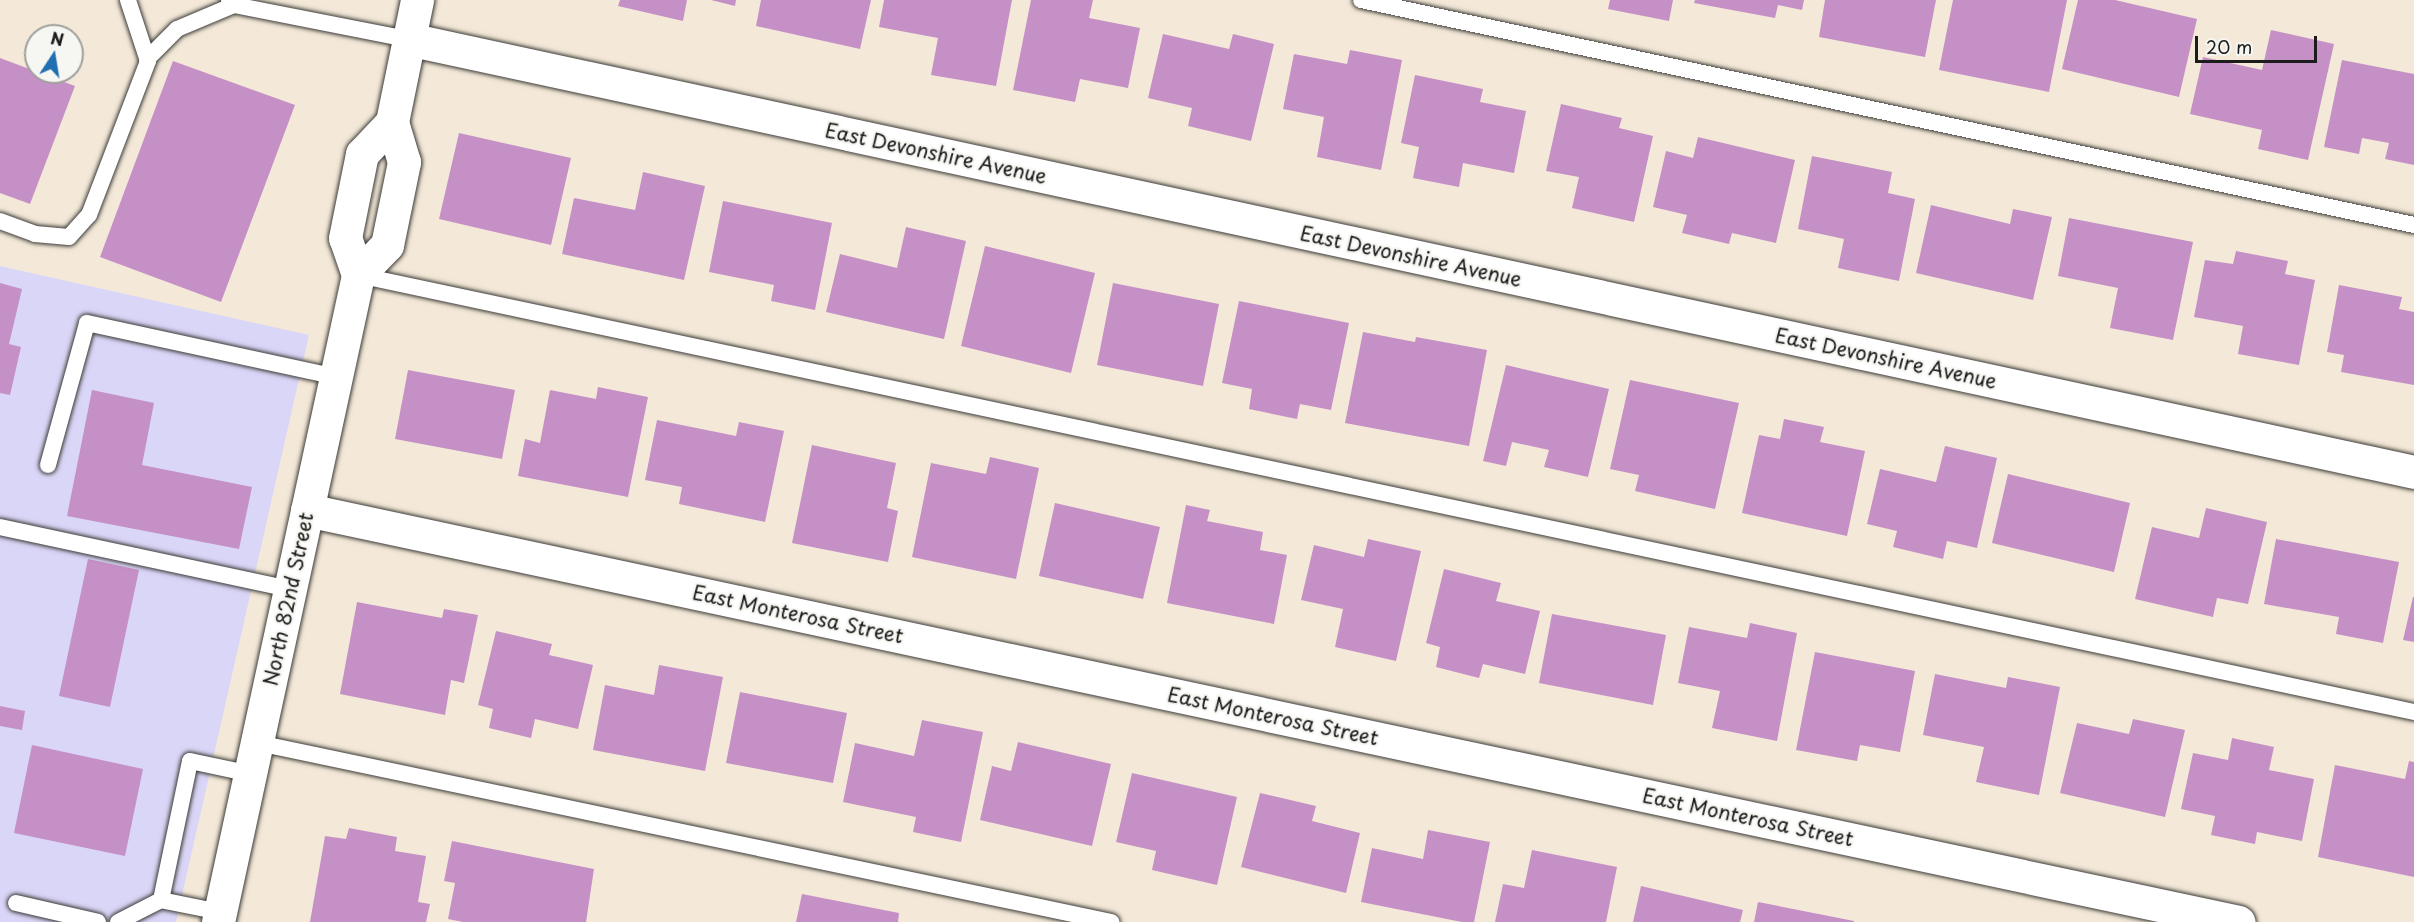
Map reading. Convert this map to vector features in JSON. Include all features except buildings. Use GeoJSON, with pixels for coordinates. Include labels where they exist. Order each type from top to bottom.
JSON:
{"type":"FeatureCollection","features":[{"type":"Feature","properties":{"kind":"street"},"geometry":{"type":"LineString","coordinates":[[392,122],[362,154],[345,238],[358,275],[387,244],[404,162],[392,122],[417,0]]}},
{"type":"Feature","properties":{"kind":"street","name":"East Devonshire Avenue"},"geometry":{"type":"LineString","coordinates":[[408,39],[2414,472]]}},
{"type":"Feature","properties":{"kind":"street","name":"North 82nd Street"},"geometry":{"type":"LineString","coordinates":[[219,917],[358,275]]}},
{"type":"Feature","properties":{"kind":"street","name":"East Monterosa Street"},"geometry":{"type":"LineString","coordinates":[[307,510],[2239,922]]}},
{"type":"Feature","properties":{"kind":"lane"},"geometry":{"type":"LineString","coordinates":[[128,0],[147,59]]}},
{"type":"Feature","properties":{"kind":"lane"},"geometry":{"type":"LineString","coordinates":[[1361,0],[2414,225]]}},
{"type":"Feature","properties":{"kind":"lane"},"geometry":{"type":"LineString","coordinates":[[0,221],[34,234],[69,237],[89,215],[147,59],[177,29],[232,2],[408,39]]}},
{"type":"Feature","properties":{"kind":"lane"},"geometry":{"type":"LineString","coordinates":[[358,275],[2414,712]]}},
{"type":"Feature","properties":{"kind":"lane"},"geometry":{"type":"LineString","coordinates":[[48,465],[87,323],[337,377]]}},
{"type":"Feature","properties":{"kind":"lane"},"geometry":{"type":"LineString","coordinates":[[0,527],[290,589]]}},
{"type":"Feature","properties":{"kind":"lane"},"geometry":{"type":"LineString","coordinates":[[161,900],[190,761],[254,758],[1111,922]]}},
{"type":"Feature","properties":{"kind":"lane"},"geometry":{"type":"LineString","coordinates":[[118,922],[161,900],[219,917]]}},
{"type":"Feature","properties":{"kind":"lane"},"geometry":{"type":"LineString","coordinates":[[16,903],[66,919],[98,922]]}},
{"type":"Feature","properties":{"kind":"shaded area"},"geometry":{"type":"Polygon","coordinates":[[[0,266],[309,335],[176,922],[0,922],[0,266]]]}}]}
